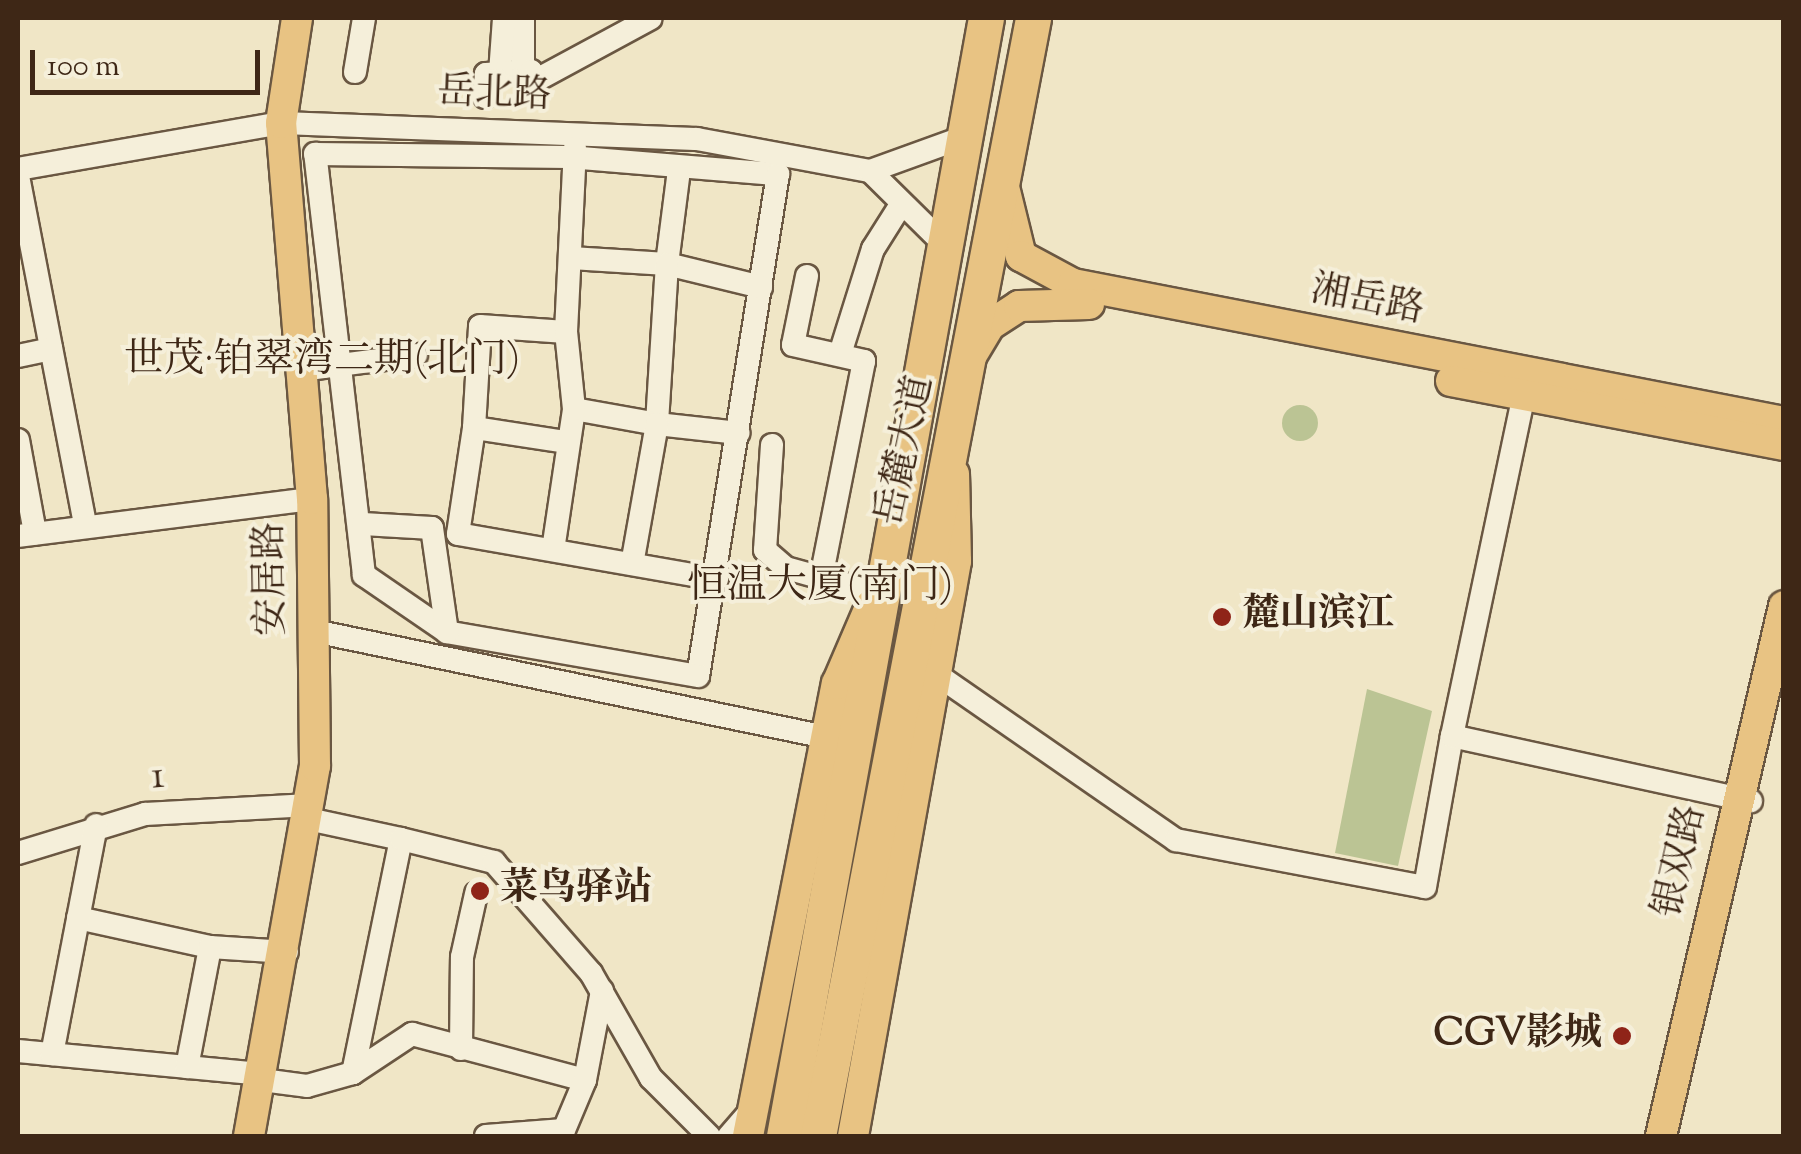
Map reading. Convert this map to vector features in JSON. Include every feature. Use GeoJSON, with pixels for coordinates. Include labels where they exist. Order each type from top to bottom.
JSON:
{"type":"FeatureCollection","features":[{"type":"Feature","properties":{"kind":"highway","name":"岳麓大道"},"geometry":{"type":"LineString","coordinates":[[818,1136],[884,682],[892,556],[940,240],[986,18]]}},
{"type":"Feature","properties":{"kind":"highway","name":"岳麓大道"},"geometry":{"type":"LineString","coordinates":[[784,1136],[884,682],[954,437],[1033,18]]}},
{"type":"Feature","properties":{"kind":"main road","name":"安居路"},"geometry":{"type":"LineString","coordinates":[[250,1136],[287,952],[309,812],[314,632],[312,499],[281,123],[297,18]]}},
{"type":"Feature","properties":{"kind":"main road","name":"湘岳路"},"geometry":{"type":"LineString","coordinates":[[1005,178],[1014,244],[1054,278],[1784,422]]}},
{"type":"Feature","properties":{"kind":"main road","name":"湘岳路"},"geometry":{"type":"LineString","coordinates":[[969,360],[1004,313],[1063,300],[1784,445]]}},
{"type":"Feature","properties":{"kind":"main road"},"geometry":{"type":"LineString","coordinates":[[853,1136],[956,561],[954,437]]}},
{"type":"Feature","properties":{"kind":"main road"},"geometry":{"type":"LineString","coordinates":[[751,1122],[837,684],[892,556]]}},
{"type":"Feature","properties":{"kind":"main road","name":"银双路"},"geometry":{"type":"LineString","coordinates":[[1675,1136],[1784,606]]}},
{"type":"Feature","properties":{"kind":"main road","name":"银双路"},"geometry":{"type":"LineString","coordinates":[[1661,1136],[1744,799],[1784,661]]}},
{"type":"Feature","properties":{"kind":"street"},"geometry":{"type":"LineString","coordinates":[[355,72],[364,18]]}},
{"type":"Feature","properties":{"kind":"street"},"geometry":{"type":"LineString","coordinates":[[504,18],[512,72]]}},
{"type":"Feature","properties":{"kind":"street"},"geometry":{"type":"LineString","coordinates":[[512,72],[523,18]]}},
{"type":"Feature","properties":{"kind":"street"},"geometry":{"type":"LineString","coordinates":[[485,97],[486,74],[512,72],[531,82],[651,18]]}},
{"type":"Feature","properties":{"kind":"street","name":"岳北路"},"geometry":{"type":"LineString","coordinates":[[18,173],[281,123],[697,139],[870,172]]}},
{"type":"Feature","properties":{"kind":"street"},"geometry":{"type":"LineString","coordinates":[[554,550],[566,442],[574,409],[566,332],[571,258],[569,157],[582,135]]}},
{"type":"Feature","properties":{"kind":"street"},"geometry":{"type":"LineString","coordinates":[[940,240],[870,172],[961,138]]}},
{"type":"Feature","properties":{"kind":"street"},"geometry":{"type":"LineString","coordinates":[[315,154],[569,157],[679,170],[778,174],[717,578],[698,676],[447,632],[364,575],[315,154]]}},
{"type":"Feature","properties":{"kind":"street"},"geometry":{"type":"LineString","coordinates":[[632,564],[657,424],[667,264],[679,170]]}},
{"type":"Feature","properties":{"kind":"street"},"geometry":{"type":"LineString","coordinates":[[18,173],[85,524]]}},
{"type":"Feature","properties":{"kind":"street"},"geometry":{"type":"LineString","coordinates":[[840,354],[873,249],[897,212]]}},
{"type":"Feature","properties":{"kind":"street"},"geometry":{"type":"LineString","coordinates":[[571,258],[667,264],[762,287]]}},
{"type":"Feature","properties":{"kind":"street"},"geometry":{"type":"LineString","coordinates":[[808,276],[793,345],[864,361],[821,578]]}},
{"type":"Feature","properties":{"kind":"street"},"geometry":{"type":"LineString","coordinates":[[566,332],[480,326],[474,428],[458,534],[717,578]]}},
{"type":"Feature","properties":{"kind":"street"},"geometry":{"type":"LineString","coordinates":[[18,356],[51,349]]}},
{"type":"Feature","properties":{"kind":"street"},"geometry":{"type":"LineString","coordinates":[[302,370],[416,355]]}},
{"type":"Feature","properties":{"kind":"street"},"geometry":{"type":"LineString","coordinates":[[936,674],[1176,840],[1424,887],[1524,395]]}},
{"type":"Feature","properties":{"kind":"street"},"geometry":{"type":"LineString","coordinates":[[574,409],[739,433]]}},
{"type":"Feature","properties":{"kind":"street"},"geometry":{"type":"LineString","coordinates":[[474,428],[566,442]]}},
{"type":"Feature","properties":{"kind":"street"},"geometry":{"type":"LineString","coordinates":[[18,440],[26,534],[312,499]]}},
{"type":"Feature","properties":{"kind":"street"},"geometry":{"type":"LineString","coordinates":[[772,445],[765,550],[786,568],[876,593]]}},
{"type":"Feature","properties":{"kind":"street"},"geometry":{"type":"LineString","coordinates":[[363,524],[432,528],[447,632]]}},
{"type":"Feature","properties":{"kind":"street"},"geometry":{"type":"LineString","coordinates":[[314,632],[826,737]]}},
{"type":"Feature","properties":{"kind":"street"},"geometry":{"type":"LineString","coordinates":[[1452,736],[1744,799]]}},
{"type":"Feature","properties":{"kind":"street","name":"1"},"geometry":{"type":"LineString","coordinates":[[18,853],[145,814],[309,812],[494,862],[602,991],[651,1078],[709,1136]]}},
{"type":"Feature","properties":{"kind":"street"},"geometry":{"type":"LineString","coordinates":[[52,1054],[96,826]]}},
{"type":"Feature","properties":{"kind":"street"},"geometry":{"type":"LineString","coordinates":[[353,1072],[401,839]]}},
{"type":"Feature","properties":{"kind":"street"},"geometry":{"type":"LineString","coordinates":[[461,1049],[462,957],[476,894]]}},
{"type":"Feature","properties":{"kind":"street"},"geometry":{"type":"LineString","coordinates":[[78,918],[210,947],[287,952]]}},
{"type":"Feature","properties":{"kind":"street"},"geometry":{"type":"LineString","coordinates":[[187,1067],[210,947]]}},
{"type":"Feature","properties":{"kind":"street"},"geometry":{"type":"LineString","coordinates":[[486,1136],[564,1133],[585,1080],[602,991]]}},
{"type":"Feature","properties":{"kind":"street"},"geometry":{"type":"LineString","coordinates":[[18,1051],[187,1067],[307,1086],[353,1072],[412,1034],[585,1080]]}},
{"type":"Feature","properties":{"kind":"street"},"geometry":{"type":"LineString","coordinates":[[729,1136],[751,1122]]}},
{"type":"Feature","properties":{"kind":"green space"},"geometry":{"type":"Polygon","coordinates":[[[1300,405],[1313,410],[1318,423],[1313,436],[1300,441],[1287,436],[1282,423],[1287,410],[1300,405]]]}},
{"type":"Feature","properties":{"kind":"green space"},"geometry":{"type":"Polygon","coordinates":[[[1367,689],[1432,711],[1398,866],[1335,853],[1367,689]]]}},
{"type":"Feature","properties":{"kind":"place","name":"麓山滨江"},"geometry":{"type":"Point","coordinates":[1222,617]}},
{"type":"Feature","properties":{"kind":"place","name":"菜鸟驿站"},"geometry":{"type":"Point","coordinates":[480,891]}},
{"type":"Feature","properties":{"kind":"place","name":"CGV影城"},"geometry":{"type":"Point","coordinates":[1622,1036]}},
{"type":"Feature","properties":{"kind":"district","name":"世茂·铂翠湾二期(北门)"},"geometry":{"type":"Point","coordinates":[322,362]}},
{"type":"Feature","properties":{"kind":"district","name":"恒温大厦(南门)"},"geometry":{"type":"Point","coordinates":[820,588]}}]}
